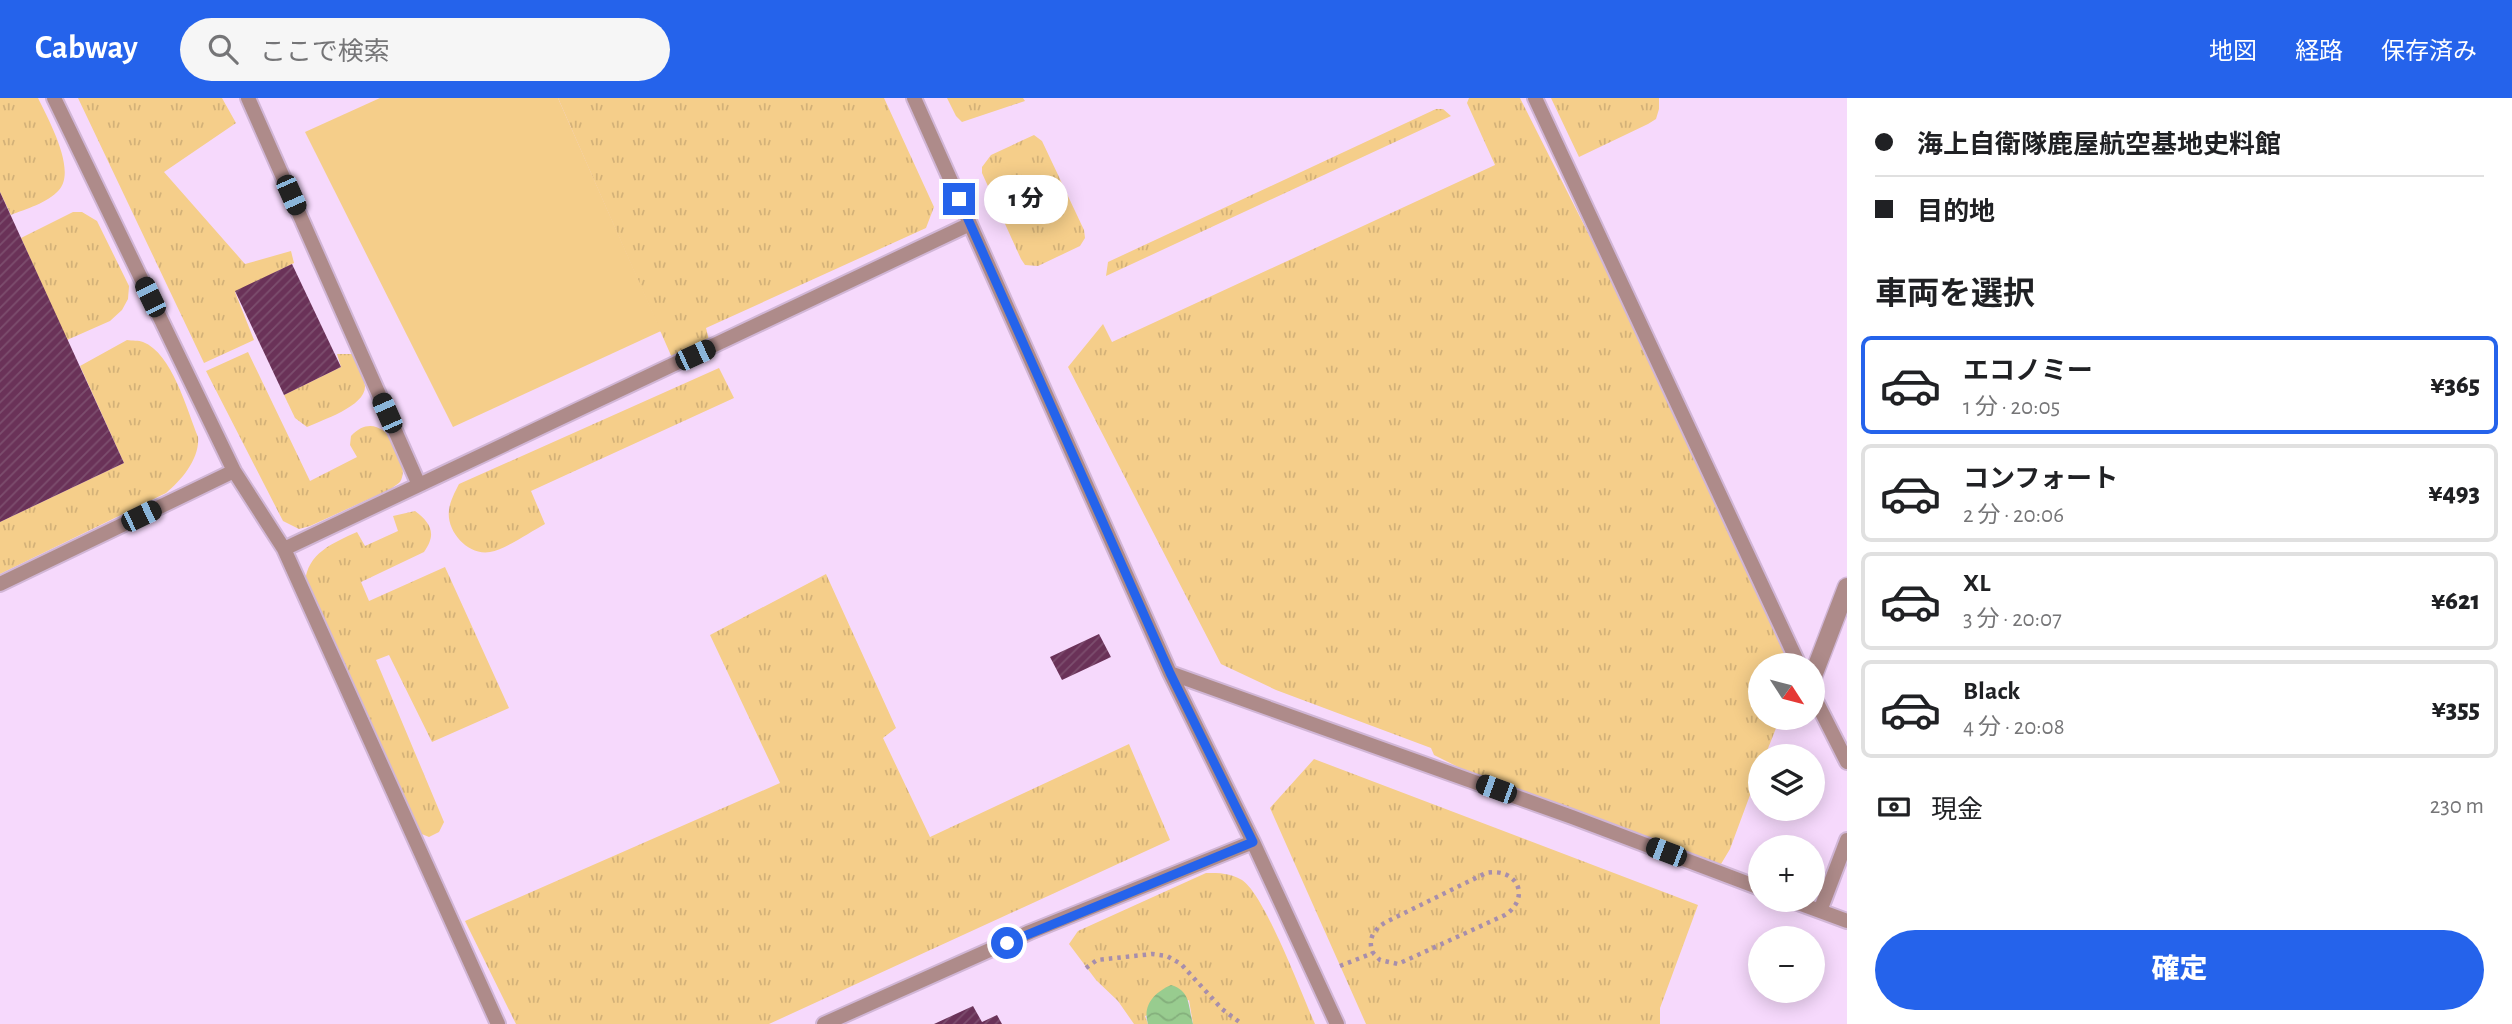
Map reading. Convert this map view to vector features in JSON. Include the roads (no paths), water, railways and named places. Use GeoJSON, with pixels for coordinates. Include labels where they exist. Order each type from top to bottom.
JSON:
{"type":"FeatureCollection","features":[{"type":"Feature","properties":{"kind":"street"},"geometry":{"type":"LineString","coordinates":[[1822,653],[1847,587]]}},
{"type":"Feature","properties":{"kind":"lane"},"geometry":{"type":"LineString","coordinates":[[54,98],[234,471],[284,550],[498,1024]]}},
{"type":"Feature","properties":{"kind":"lane"},"geometry":{"type":"LineString","coordinates":[[248,98],[419,485]]}},
{"type":"Feature","properties":{"kind":"lane"},"geometry":{"type":"LineString","coordinates":[[914,98],[1170,673],[1253,842],[1337,1024]]}},
{"type":"Feature","properties":{"kind":"lane"},"geometry":{"type":"LineString","coordinates":[[1535,98],[1793,653]]}},
{"type":"Feature","properties":{"kind":"lane"},"geometry":{"type":"LineString","coordinates":[[284,550],[970,224]]}},
{"type":"Feature","properties":{"kind":"lane"},"geometry":{"type":"LineString","coordinates":[[0,584],[234,471]]}},
{"type":"Feature","properties":{"kind":"lane"},"geometry":{"type":"LineString","coordinates":[[1170,673],[1572,817],[1748,883]]}},
{"type":"Feature","properties":{"kind":"lane"},"geometry":{"type":"LineString","coordinates":[[1825,719],[1847,762]]}},
{"type":"Feature","properties":{"kind":"lane"},"geometry":{"type":"LineString","coordinates":[[1825,898],[1847,840]]}},
{"type":"Feature","properties":{"kind":"lane"},"geometry":{"type":"LineString","coordinates":[[824,1024],[1030,932],[1253,842]]}},
{"type":"Feature","properties":{"kind":"lane"},"geometry":{"type":"LineString","coordinates":[[1823,912],[1847,921]]}},
{"type":"Feature","properties":{"kind":"water"},"geometry":{"type":"Polygon","coordinates":[[[1171,985],[1185,995],[1193,1024],[1148,1024],[1148,1005],[1160,991],[1171,985]]]}}]}
